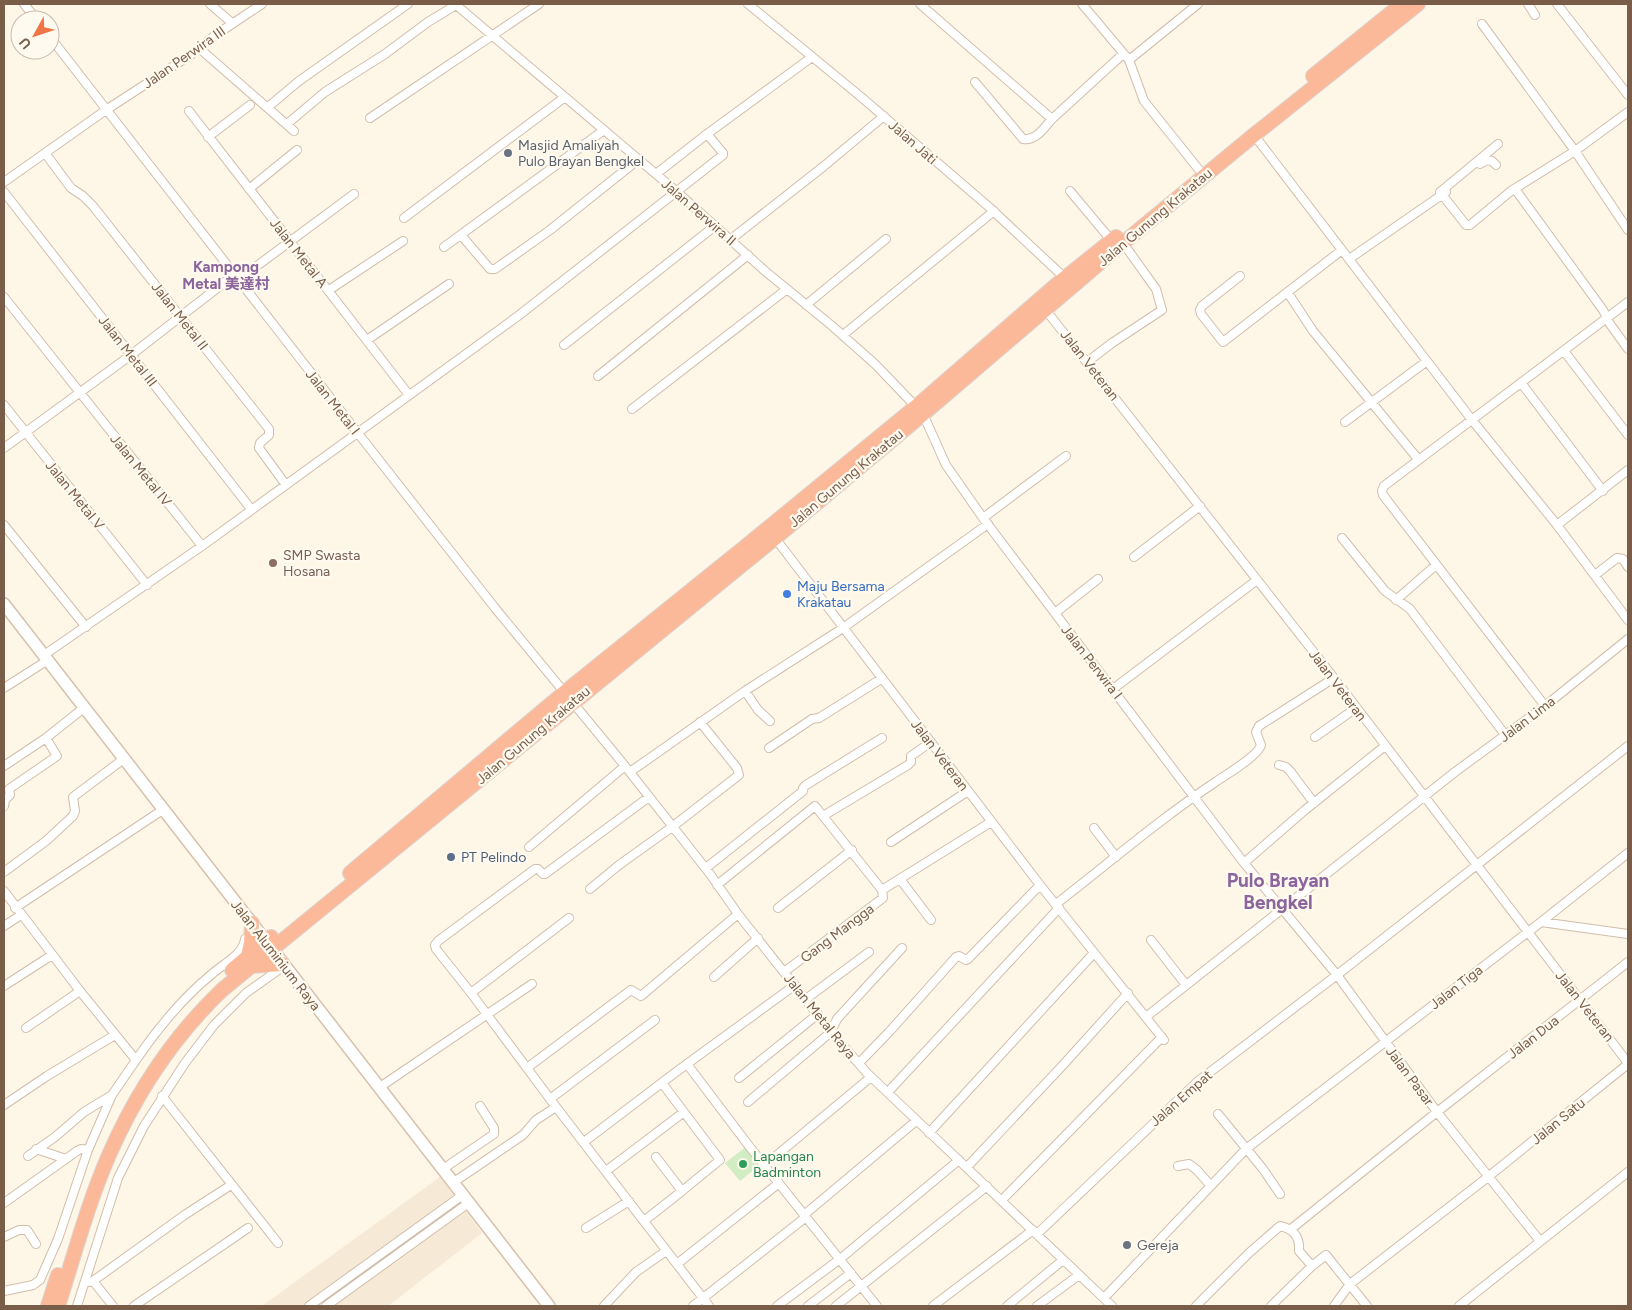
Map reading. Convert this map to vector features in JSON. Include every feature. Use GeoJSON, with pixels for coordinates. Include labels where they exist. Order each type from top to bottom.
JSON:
{"type":"FeatureCollection","features":[{"type":"Feature","properties":{"kind":"highway","name":"Jalan Gunung Krakatau"},"geometry":{"type":"LineString","coordinates":[[569,697],[774,538],[1069,282],[1402,4]]}},
{"type":"Feature","properties":{"kind":"highway","name":"Jalan Gunung Krakatau"},"geometry":{"type":"LineString","coordinates":[[1201,173],[1254,135],[1418,4]]}},
{"type":"Feature","properties":{"kind":"highway","name":"Jalan Gunung Krakatau"},"geometry":{"type":"LineString","coordinates":[[249,961],[569,697],[1046,309],[1069,282]]}},
{"type":"Feature","properties":{"kind":"highway"},"geometry":{"type":"LineString","coordinates":[[58,1306],[109,1156],[140,1095],[168,1051],[200,1012],[249,961],[248,918]]}},
{"type":"Feature","properties":{"kind":"highway"},"geometry":{"type":"LineString","coordinates":[[48,1306],[100,1151],[116,1117],[143,1072],[192,1011],[249,961],[284,965]]}},
{"type":"Feature","properties":{"kind":"highway"},"geometry":{"type":"LineString","coordinates":[[42,1306],[60,1271]]}},
{"type":"Feature","properties":{"kind":"main road","name":"Jalan Aluminium Raya"},"geometry":{"type":"LineString","coordinates":[[4,604],[549,1306]]}},
{"type":"Feature","properties":{"kind":"street"},"geometry":{"type":"LineString","coordinates":[[210,4],[232,23]]}},
{"type":"Feature","properties":{"kind":"street","name":"Jalan Perwira III"},"geometry":{"type":"LineString","coordinates":[[4,182],[262,4]]}},
{"type":"Feature","properties":{"kind":"street"},"geometry":{"type":"LineString","coordinates":[[268,107],[299,81],[408,4]]}},
{"type":"Feature","properties":{"kind":"street"},"geometry":{"type":"LineString","coordinates":[[287,124],[325,92],[384,54],[455,4]]}},
{"type":"Feature","properties":{"kind":"street","name":"Jalan Perwira II"},"geometry":{"type":"LineString","coordinates":[[455,4],[843,335],[920,410]]}},
{"type":"Feature","properties":{"kind":"street"},"geometry":{"type":"LineString","coordinates":[[370,118],[538,4]]}},
{"type":"Feature","properties":{"kind":"street","name":"Jalan Jati"},"geometry":{"type":"LineString","coordinates":[[748,4],[884,116],[994,211],[1069,282]]}},
{"type":"Feature","properties":{"kind":"street"},"geometry":{"type":"LineString","coordinates":[[920,4],[1052,119]]}},
{"type":"Feature","properties":{"kind":"street"},"geometry":{"type":"LineString","coordinates":[[1082,4],[1129,60],[1144,101],[1201,173]]}},
{"type":"Feature","properties":{"kind":"street"},"geometry":{"type":"LineString","coordinates":[[1129,60],[1198,4]]}},
{"type":"Feature","properties":{"kind":"street"},"geometry":{"type":"LineString","coordinates":[[1528,4],[1535,15]]}},
{"type":"Feature","properties":{"kind":"street"},"geometry":{"type":"LineString","coordinates":[[1557,4],[1628,95]]}},
{"type":"Feature","properties":{"kind":"street"},"geometry":{"type":"LineString","coordinates":[[1482,24],[1575,151],[1628,230]]}},
{"type":"Feature","properties":{"kind":"street"},"geometry":{"type":"LineString","coordinates":[[60,50],[106,110]]}},
{"type":"Feature","properties":{"kind":"street"},"geometry":{"type":"LineString","coordinates":[[196,50],[268,107],[294,131]]}},
{"type":"Feature","properties":{"kind":"street"},"geometry":{"type":"LineString","coordinates":[[975,82],[1023,139],[1027,140],[1036,136],[1123,54]]}},
{"type":"Feature","properties":{"kind":"street"},"geometry":{"type":"LineString","coordinates":[[656,174],[812,57]]}},
{"type":"Feature","properties":{"kind":"street"},"geometry":{"type":"LineString","coordinates":[[404,218],[565,97]]}},
{"type":"Feature","properties":{"kind":"street"},"geometry":{"type":"LineString","coordinates":[[208,137],[250,105]]}},
{"type":"Feature","properties":{"kind":"street","name":"Jalan Metal I"},"geometry":{"type":"LineString","coordinates":[[106,110],[357,432],[569,697]]}},
{"type":"Feature","properties":{"kind":"street","name":"Jalan Metal A"},"geometry":{"type":"LineString","coordinates":[[189,111],[409,394]]}},
{"type":"Feature","properties":{"kind":"street"},"geometry":{"type":"LineString","coordinates":[[1498,144],[1440,192],[1464,224],[1468,226],[1515,189],[1575,151],[1628,112]]}},
{"type":"Feature","properties":{"kind":"street"},"geometry":{"type":"LineString","coordinates":[[730,240],[884,116]]}},
{"type":"Feature","properties":{"kind":"street"},"geometry":{"type":"LineString","coordinates":[[444,247],[604,130]]}},
{"type":"Feature","properties":{"kind":"street"},"geometry":{"type":"LineString","coordinates":[[4,688],[515,317],[723,155],[707,134]]}},
{"type":"Feature","properties":{"kind":"street"},"geometry":{"type":"LineString","coordinates":[[1254,135],[1472,420],[1557,525],[1628,620]]}},
{"type":"Feature","properties":{"kind":"street"},"geometry":{"type":"LineString","coordinates":[[249,189],[297,150]]}},
{"type":"Feature","properties":{"kind":"street","name":"Jalan Metal II"},"geometry":{"type":"LineString","coordinates":[[45,153],[70,188],[84,196],[94,206],[269,429],[269,435],[260,443],[258,448],[286,484]]}},
{"type":"Feature","properties":{"kind":"street"},"geometry":{"type":"LineString","coordinates":[[461,235],[490,269],[495,269],[550,230],[639,159]]}},
{"type":"Feature","properties":{"kind":"street"},"geometry":{"type":"LineString","coordinates":[[1349,259],[1442,195],[1484,160],[1490,160],[1496,165]]}},
{"type":"Feature","properties":{"kind":"street"},"geometry":{"type":"LineString","coordinates":[[1515,189],[1604,311],[1606,318],[1628,349]]}},
{"type":"Feature","properties":{"kind":"street","name":"Jalan Metal III"},"geometry":{"type":"LineString","coordinates":[[4,192],[251,509]]}},
{"type":"Feature","properties":{"kind":"street"},"geometry":{"type":"LineString","coordinates":[[1070,192],[1117,242],[1156,289],[1162,310],[1112,343],[1088,362]]}},
{"type":"Feature","properties":{"kind":"street"},"geometry":{"type":"LineString","coordinates":[[4,448],[236,277],[290,242],[354,194]]}},
{"type":"Feature","properties":{"kind":"street"},"geometry":{"type":"LineString","coordinates":[[843,335],[994,211]]}},
{"type":"Feature","properties":{"kind":"street"},"geometry":{"type":"LineString","coordinates":[[564,345],[715,226]]}},
{"type":"Feature","properties":{"kind":"street"},"geometry":{"type":"LineString","coordinates":[[806,305],[886,239]]}},
{"type":"Feature","properties":{"kind":"street"},"geometry":{"type":"LineString","coordinates":[[329,290],[403,240]]}},
{"type":"Feature","properties":{"kind":"street"},"geometry":{"type":"LineString","coordinates":[[1240,276],[1202,306],[1200,310],[1201,314],[1223,342],[1342,250]]}},
{"type":"Feature","properties":{"kind":"street"},"geometry":{"type":"LineString","coordinates":[[598,376],[748,255]]}},
{"type":"Feature","properties":{"kind":"street"},"geometry":{"type":"LineString","coordinates":[[367,340],[449,284]]}},
{"type":"Feature","properties":{"kind":"street"},"geometry":{"type":"LineString","coordinates":[[632,409],[787,289]]}},
{"type":"Feature","properties":{"kind":"street"},"geometry":{"type":"LineString","coordinates":[[1288,292],[1313,331],[1418,459]]}},
{"type":"Feature","properties":{"kind":"street","name":"Jalan Metal IV"},"geometry":{"type":"LineString","coordinates":[[4,296],[202,546]]}},
{"type":"Feature","properties":{"kind":"street"},"geometry":{"type":"LineString","coordinates":[[1545,706],[1382,493],[1384,486],[1418,459],[1522,384],[1628,302]]}},
{"type":"Feature","properties":{"kind":"street","name":"Jalan Veteran"},"geometry":{"type":"LineString","coordinates":[[1046,309],[1334,678],[1628,1063]]}},
{"type":"Feature","properties":{"kind":"street"},"geometry":{"type":"LineString","coordinates":[[1564,351],[1628,435]]}},
{"type":"Feature","properties":{"kind":"street"},"geometry":{"type":"LineString","coordinates":[[1345,422],[1427,361]]}},
{"type":"Feature","properties":{"kind":"street"},"geometry":{"type":"LineString","coordinates":[[1522,384],[1603,491]]}},
{"type":"Feature","properties":{"kind":"street","name":"Jalan Metal V"},"geometry":{"type":"LineString","coordinates":[[4,405],[147,585]]}},
{"type":"Feature","properties":{"kind":"street","name":"Jalan Perwira I"},"geometry":{"type":"LineString","coordinates":[[920,410],[946,465],[985,521],[1244,863],[1282,910]]}},
{"type":"Feature","properties":{"kind":"street"},"geometry":{"type":"LineString","coordinates":[[529,847],[628,769],[843,628],[985,521],[1066,456]]}},
{"type":"Feature","properties":{"kind":"street"},"geometry":{"type":"LineString","coordinates":[[1557,525],[1628,470]]}},
{"type":"Feature","properties":{"kind":"street"},"geometry":{"type":"LineString","coordinates":[[1134,557],[1200,506]]}},
{"type":"Feature","properties":{"kind":"street"},"geometry":{"type":"LineString","coordinates":[[4,525],[86,627]]}},
{"type":"Feature","properties":{"kind":"street","name":"Jalan Veteran"},"geometry":{"type":"LineString","coordinates":[[774,538],[1040,886],[1128,993],[1163,1039],[1002,1200]]}},
{"type":"Feature","properties":{"kind":"street"},"geometry":{"type":"LineString","coordinates":[[1342,538],[1385,591],[1410,609],[1506,736]]}},
{"type":"Feature","properties":{"kind":"street"},"geometry":{"type":"LineString","coordinates":[[1595,575],[1617,558],[1623,560],[1628,567]]}},
{"type":"Feature","properties":{"kind":"street"},"geometry":{"type":"LineString","coordinates":[[1396,600],[1436,565]]}},
{"type":"Feature","properties":{"kind":"street"},"geometry":{"type":"LineString","coordinates":[[1055,613],[1098,579]]}},
{"type":"Feature","properties":{"kind":"street"},"geometry":{"type":"LineString","coordinates":[[1113,689],[1257,580]]}},
{"type":"Feature","properties":{"kind":"street","name":"Jalan Lima"},"geometry":{"type":"LineString","coordinates":[[1146,1016],[1455,772],[1506,736],[1628,639]]}},
{"type":"Feature","properties":{"kind":"street"},"geometry":{"type":"LineString","coordinates":[[888,1092],[1057,906],[1194,796],[1260,749],[1256,729],[1334,678]]}},
{"type":"Feature","properties":{"kind":"street"},"geometry":{"type":"LineString","coordinates":[[769,748],[812,719],[819,718],[881,679]]}},
{"type":"Feature","properties":{"kind":"street"},"geometry":{"type":"LineString","coordinates":[[745,691],[758,710],[770,721]]}},
{"type":"Feature","properties":{"kind":"street","name":"Jalan Metal Raya"},"geometry":{"type":"LineString","coordinates":[[569,697],[706,868],[738,914],[784,972],[871,1077],[1112,1306]]}},
{"type":"Feature","properties":{"kind":"street"},"geometry":{"type":"LineString","coordinates":[[4,766],[46,738],[85,707]]}},
{"type":"Feature","properties":{"kind":"street"},"geometry":{"type":"LineString","coordinates":[[1315,737],[1356,708]]}},
{"type":"Feature","properties":{"kind":"street"},"geometry":{"type":"LineString","coordinates":[[590,889],[739,775],[738,769],[700,722]]}},
{"type":"Feature","properties":{"kind":"street"},"geometry":{"type":"LineString","coordinates":[[4,806],[6,799],[10,795],[9,789],[57,756],[46,738]]}},
{"type":"Feature","properties":{"kind":"street"},"geometry":{"type":"LineString","coordinates":[[706,868],[803,791],[806,785],[882,738]]}},
{"type":"Feature","properties":{"kind":"street"},"geometry":{"type":"LineString","coordinates":[[823,816],[908,765],[911,762],[911,756],[931,742]]}},
{"type":"Feature","properties":{"kind":"street"},"geometry":{"type":"LineString","coordinates":[[1244,863],[1314,802],[1385,746]]}},
{"type":"Feature","properties":{"kind":"street","name":"Jalan Empat"},"geometry":{"type":"LineString","coordinates":[[933,1306],[1035,1232],[1197,1082],[1337,976],[1628,746]]}},
{"type":"Feature","properties":{"kind":"street"},"geometry":{"type":"LineString","coordinates":[[4,872],[46,841],[73,816],[75,811],[73,797],[125,758]]}},
{"type":"Feature","properties":{"kind":"street"},"geometry":{"type":"LineString","coordinates":[[1279,765],[1286,767],[1290,771],[1314,802]]}},
{"type":"Feature","properties":{"kind":"street"},"geometry":{"type":"LineString","coordinates":[[891,842],[968,791]]}},
{"type":"Feature","properties":{"kind":"street"},"geometry":{"type":"LineString","coordinates":[[649,797],[546,874],[535,869],[437,942],[436,949],[488,1014],[556,1107],[709,1306]]}},
{"type":"Feature","properties":{"kind":"street"},"geometry":{"type":"LineString","coordinates":[[717,885],[815,806],[882,890],[991,822]]}},
{"type":"Feature","properties":{"kind":"street"},"geometry":{"type":"LineString","coordinates":[[15,908],[164,810]]}},
{"type":"Feature","properties":{"kind":"street"},"geometry":{"type":"LineString","coordinates":[[1094,828],[1116,857]]}},
{"type":"Feature","properties":{"kind":"street"},"geometry":{"type":"LineString","coordinates":[[778,908],[852,850]]}},
{"type":"Feature","properties":{"kind":"street","name":"Jalan Tiga"},"geometry":{"type":"LineString","coordinates":[[1104,1298],[1246,1149],[1628,853]]}},
{"type":"Feature","properties":{"kind":"street"},"geometry":{"type":"LineString","coordinates":[[900,879],[931,920]]}},
{"type":"Feature","properties":{"kind":"street"},"geometry":{"type":"LineString","coordinates":[[859,1063],[956,957],[959,956],[968,960],[1040,886]]}},
{"type":"Feature","properties":{"kind":"street","name":"Gang Mangga"},"geometry":{"type":"LineString","coordinates":[[784,972],[883,898],[882,890]]}},
{"type":"Feature","properties":{"kind":"street"},"geometry":{"type":"LineString","coordinates":[[4,892],[136,1060]]}},
{"type":"Feature","properties":{"kind":"street","name":"Jalan Pasar"},"geometry":{"type":"LineString","coordinates":[[1282,910],[1337,976],[1437,1112],[1540,1241]]}},
{"type":"Feature","properties":{"kind":"street"},"geometry":{"type":"LineString","coordinates":[[527,1068],[629,991],[633,990],[641,996],[738,914]]}},
{"type":"Feature","properties":{"kind":"street"},"geometry":{"type":"LineString","coordinates":[[4,926],[21,915]]}},
{"type":"Feature","properties":{"kind":"street"},"geometry":{"type":"LineString","coordinates":[[4,1291],[33,1285],[40,1280],[58,1240],[88,1150],[112,1096],[152,1035],[171,1012],[191,992],[240,951],[245,942],[248,918]]}},
{"type":"Feature","properties":{"kind":"street"},"geometry":{"type":"LineString","coordinates":[[471,993],[569,918]]}},
{"type":"Feature","properties":{"kind":"street"},"geometry":{"type":"LineString","coordinates":[[1541,922],[1628,934]]}},
{"type":"Feature","properties":{"kind":"street"},"geometry":{"type":"LineString","coordinates":[[714,977],[758,938]]}},
{"type":"Feature","properties":{"kind":"street"},"geometry":{"type":"LineString","coordinates":[[1151,940],[1186,985]]}},
{"type":"Feature","properties":{"kind":"street"},"geometry":{"type":"LineString","coordinates":[[748,1102],[832,1032],[837,1019],[902,948]]}},
{"type":"Feature","properties":{"kind":"street"},"geometry":{"type":"LineString","coordinates":[[806,999],[869,952]]}},
{"type":"Feature","properties":{"kind":"street"},"geometry":{"type":"LineString","coordinates":[[930,1133],[1094,954]]}},
{"type":"Feature","properties":{"kind":"street"},"geometry":{"type":"LineString","coordinates":[[4,986],[52,955]]}},
{"type":"Feature","properties":{"kind":"street","name":"Jalan Dua"},"geometry":{"type":"LineString","coordinates":[[1291,1229],[1628,962]]}},
{"type":"Feature","properties":{"kind":"street"},"geometry":{"type":"LineString","coordinates":[[77,1306],[118,1178],[144,1126],[162,1096],[184,1063],[214,1025],[246,994],[284,965]]}},
{"type":"Feature","properties":{"kind":"street"},"geometry":{"type":"LineString","coordinates":[[380,1087],[532,984]]}},
{"type":"Feature","properties":{"kind":"street"},"geometry":{"type":"LineString","coordinates":[[584,1142],[795,985]]}},
{"type":"Feature","properties":{"kind":"street"},"geometry":{"type":"LineString","coordinates":[[26,1028],[80,991]]}},
{"type":"Feature","properties":{"kind":"street"},"geometry":{"type":"LineString","coordinates":[[967,1167],[1128,993]]}},
{"type":"Feature","properties":{"kind":"street"},"geometry":{"type":"LineString","coordinates":[[739,1078],[818,1014]]}},
{"type":"Feature","properties":{"kind":"street"},"geometry":{"type":"LineString","coordinates":[[550,1099],[655,1020]]}},
{"type":"Feature","properties":{"kind":"street"},"geometry":{"type":"LineString","coordinates":[[4,1105],[47,1076],[116,1035]]}},
{"type":"Feature","properties":{"kind":"street","name":"Jalan Satu"},"geometry":{"type":"LineString","coordinates":[[1334,1306],[1350,1284],[1488,1177],[1628,1063]]}},
{"type":"Feature","properties":{"kind":"street"},"geometry":{"type":"LineString","coordinates":[[687,1064],[877,1306]]}},
{"type":"Feature","properties":{"kind":"street"},"geometry":{"type":"LineString","coordinates":[[777,1154],[871,1077]]}},
{"type":"Feature","properties":{"kind":"street"},"geometry":{"type":"LineString","coordinates":[[644,1221],[720,1160],[662,1083]]}},
{"type":"Feature","properties":{"kind":"street"},"geometry":{"type":"LineString","coordinates":[[28,1156],[55,1137],[84,1112],[112,1096]]}},
{"type":"Feature","properties":{"kind":"street"},"geometry":{"type":"LineString","coordinates":[[162,1096],[278,1243]]}},
{"type":"Feature","properties":{"kind":"street"},"geometry":{"type":"LineString","coordinates":[[443,1169],[494,1134],[494,1128],[480,1106]]}},
{"type":"Feature","properties":{"kind":"street"},"geometry":{"type":"LineString","coordinates":[[454,1182],[523,1135],[536,1120],[556,1107]]}},
{"type":"Feature","properties":{"kind":"street"},"geometry":{"type":"LineString","coordinates":[[606,1171],[684,1112]]}},
{"type":"Feature","properties":{"kind":"street"},"geometry":{"type":"LineString","coordinates":[[1218,1114],[1280,1194]]}},
{"type":"Feature","properties":{"kind":"street"},"geometry":{"type":"LineString","coordinates":[[693,1306],[805,1216],[916,1121]]}},
{"type":"Feature","properties":{"kind":"street"},"geometry":{"type":"LineString","coordinates":[[36,1149],[66,1159]]}},
{"type":"Feature","properties":{"kind":"street"},"geometry":{"type":"LineString","coordinates":[[4,1203],[79,1150],[88,1150]]}},
{"type":"Feature","properties":{"kind":"street"},"geometry":{"type":"LineString","coordinates":[[656,1157],[682,1191]]}},
{"type":"Feature","properties":{"kind":"street"},"geometry":{"type":"LineString","coordinates":[[777,1306],[840,1259],[959,1160]]}},
{"type":"Feature","properties":{"kind":"street"},"geometry":{"type":"LineString","coordinates":[[1178,1166],[1185,1164],[1192,1166],[1211,1186]]}},
{"type":"Feature","properties":{"kind":"street"},"geometry":{"type":"LineString","coordinates":[[1459,1306],[1628,1172]]}},
{"type":"Feature","properties":{"kind":"street"},"geometry":{"type":"LineString","coordinates":[[677,1264],[779,1183]]}},
{"type":"Feature","properties":{"kind":"street"},"geometry":{"type":"LineString","coordinates":[[83,1286],[93,1281],[186,1214],[231,1185]]}},
{"type":"Feature","properties":{"kind":"street"},"geometry":{"type":"LineString","coordinates":[[836,1306],[987,1186]]}},
{"type":"Feature","properties":{"kind":"street"},"geometry":{"type":"LineString","coordinates":[[311,1306],[426,1222],[467,1198]]}},
{"type":"Feature","properties":{"kind":"street"},"geometry":{"type":"LineString","coordinates":[[326,1306],[432,1230],[467,1198]]}},
{"type":"Feature","properties":{"kind":"street"},"geometry":{"type":"LineString","coordinates":[[586,1228],[628,1201]]}},
{"type":"Feature","properties":{"kind":"street"},"geometry":{"type":"LineString","coordinates":[[426,1222],[432,1230]]}},
{"type":"Feature","properties":{"kind":"street"},"geometry":{"type":"LineString","coordinates":[[1196,1306],[1279,1226],[1291,1229],[1298,1238],[1299,1251],[1312,1266]]}},
{"type":"Feature","properties":{"kind":"street"},"geometry":{"type":"LineString","coordinates":[[134,1306],[248,1228]]}},
{"type":"Feature","properties":{"kind":"street"},"geometry":{"type":"LineString","coordinates":[[4,1237],[19,1230],[27,1230],[36,1244]]}},
{"type":"Feature","properties":{"kind":"street"},"geometry":{"type":"LineString","coordinates":[[604,1306],[636,1272],[666,1250]]}},
{"type":"Feature","properties":{"kind":"street"},"geometry":{"type":"LineString","coordinates":[[1271,1306],[1326,1255],[1367,1306]]}},
{"type":"Feature","properties":{"kind":"street"},"geometry":{"type":"LineString","coordinates":[[1007,1306],[1063,1260]]}},
{"type":"Feature","properties":{"kind":"street"},"geometry":{"type":"LineString","coordinates":[[808,1306],[851,1273]]}},
{"type":"Feature","properties":{"kind":"street"},"geometry":{"type":"LineString","coordinates":[[1037,1306],[1079,1275]]}},
{"type":"Feature","properties":{"kind":"street"},"geometry":{"type":"LineString","coordinates":[[93,1281],[113,1306]]}},
{"type":"Feature","properties":{"kind":"shaded area"},"geometry":{"type":"Polygon","coordinates":[[[440,1177],[482,1233],[388,1306],[262,1306],[440,1177]]]}},
{"type":"Feature","properties":{"kind":"green space","name":"Lapangan Badminton"},"geometry":{"type":"Polygon","coordinates":[[[747,1146],[761,1164],[740,1181],[725,1163],[747,1146]]]}},
{"type":"Feature","properties":{"kind":"tunnel"},"geometry":{"type":"LineString","coordinates":[[767,1162],[777,1155]]}},
{"type":"Feature","properties":{"kind":"place","name":"Masjid Amaliyah Pulo Brayan Bengkel"},"geometry":{"type":"Point","coordinates":[508,153]}},
{"type":"Feature","properties":{"kind":"place","name":"SMP Swasta Hosana"},"geometry":{"type":"Point","coordinates":[273,563]}},
{"type":"Feature","properties":{"kind":"place","name":"Maju Bersama Krakatau"},"geometry":{"type":"Point","coordinates":[787,594]}},
{"type":"Feature","properties":{"kind":"place","name":"PT Pelindo"},"geometry":{"type":"Point","coordinates":[451,857]}},
{"type":"Feature","properties":{"kind":"place","name":"Lapangan Badminton"},"geometry":{"type":"Point","coordinates":[743,1164]}},
{"type":"Feature","properties":{"kind":"place","name":"Gereja"},"geometry":{"type":"Point","coordinates":[1127,1245]}},
{"type":"Feature","properties":{"kind":"district","name":"Kampong Metal 美達村"},"geometry":{"type":"Point","coordinates":[226,276]}},
{"type":"Feature","properties":{"kind":"district","name":"Pulo Brayan Bengkel"},"geometry":{"type":"Point","coordinates":[1278,891]}}]}
